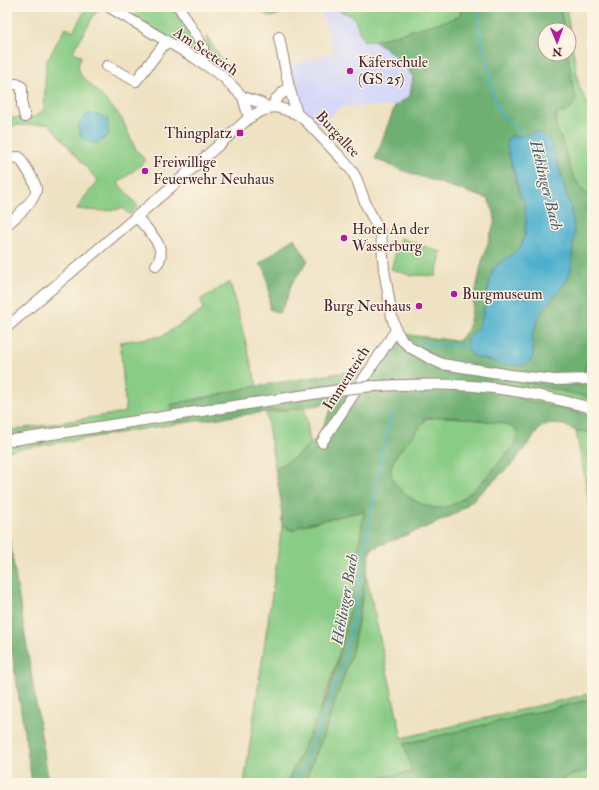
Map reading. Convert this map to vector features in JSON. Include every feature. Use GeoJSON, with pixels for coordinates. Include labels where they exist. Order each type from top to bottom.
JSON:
{"type":"FeatureCollection","features":[{"type":"Feature","properties":{"kind":"street","name":"Am Seeteich"},"geometry":{"type":"LineString","coordinates":[[109,7],[203,63],[222,76],[243,97],[271,108]]}},
{"type":"Feature","properties":{"kind":"street"},"geometry":{"type":"LineString","coordinates":[[179,7],[203,46],[203,63]]}},
{"type":"Feature","properties":{"kind":"street"},"geometry":{"type":"LineString","coordinates":[[279,36],[289,87],[297,114]]}},
{"type":"Feature","properties":{"kind":"street"},"geometry":{"type":"LineString","coordinates":[[107,66],[136,81],[166,42]]}},
{"type":"Feature","properties":{"kind":"street"},"geometry":{"type":"LineString","coordinates":[[7,84],[17,84],[22,87],[22,106],[25,117]]}},
{"type":"Feature","properties":{"kind":"street"},"geometry":{"type":"LineString","coordinates":[[7,327],[249,118],[271,108],[275,100],[289,87]]}},
{"type":"Feature","properties":{"kind":"street","name":"Am Seeteich"},"geometry":{"type":"LineString","coordinates":[[243,97],[249,118]]}},
{"type":"Feature","properties":{"kind":"street","name":"Burgallee"},"geometry":{"type":"LineString","coordinates":[[271,108],[280,108],[297,114],[306,121],[344,160],[357,180],[366,205],[381,234],[384,269],[392,317],[396,330],[401,339],[411,348],[442,364],[539,379],[592,379]]}},
{"type":"Feature","properties":{"kind":"street"},"geometry":{"type":"LineString","coordinates":[[7,158],[19,158],[28,170],[36,188],[31,202],[7,225]]}},
{"type":"Feature","properties":{"kind":"street"},"geometry":{"type":"LineString","coordinates":[[136,216],[159,243],[161,249],[161,259],[156,265]]}},
{"type":"Feature","properties":{"kind":"street","name":"Immenteich"},"geometry":{"type":"LineString","coordinates":[[322,442],[396,330]]}},
{"type":"Feature","properties":{"kind":"street"},"geometry":{"type":"LineString","coordinates":[[7,441],[345,388],[373,386],[433,384],[484,387],[537,395],[592,408]]}},
{"type":"Feature","properties":{"kind":"shaded area","name":"Käferschule (GS 25)"},"geometry":{"type":"Polygon","coordinates":[[[320,7],[332,7],[350,14],[354,17],[364,41],[374,41],[384,46],[395,55],[413,76],[410,96],[395,106],[340,107],[319,126],[301,107],[290,65],[334,52],[320,7]]]}},
{"type":"Feature","properties":{"kind":"green space"},"geometry":{"type":"Polygon","coordinates":[[[87,7],[99,7],[73,51],[81,56],[78,67],[81,75],[117,112],[123,121],[135,148],[146,161],[118,183],[138,206],[129,215],[123,208],[100,211],[77,209],[98,181],[49,124],[7,126],[7,118],[34,117],[44,110],[46,62],[65,28],[73,31],[87,7]]]}},
{"type":"Feature","properties":{"kind":"green space"},"geometry":{"type":"Polygon","coordinates":[[[141,7],[176,7],[199,44],[198,56],[133,17],[141,7]]]}},
{"type":"Feature","properties":{"kind":"green space"},"geometry":{"type":"Polygon","coordinates":[[[251,7],[297,7],[271,17],[251,7]]]}},
{"type":"Feature","properties":{"kind":"green space"},"geometry":{"type":"Polygon","coordinates":[[[332,7],[461,7],[461,11],[459,17],[374,41],[364,41],[354,17],[332,7]]]}},
{"type":"Feature","properties":{"kind":"green space"},"geometry":{"type":"Polygon","coordinates":[[[461,7],[560,7],[563,22],[537,22],[537,62],[569,62],[573,88],[576,97],[573,106],[566,112],[556,114],[556,126],[562,140],[569,165],[576,180],[585,193],[592,198],[592,348],[583,374],[592,374],[592,398],[527,383],[523,400],[573,411],[592,417],[592,432],[576,431],[564,425],[549,424],[541,427],[514,462],[465,507],[434,524],[371,549],[352,653],[326,729],[304,783],[287,783],[327,696],[339,656],[351,603],[364,511],[299,526],[294,531],[282,526],[281,502],[275,468],[293,459],[302,452],[310,442],[316,440],[334,403],[174,424],[170,405],[257,386],[382,366],[403,334],[457,341],[468,330],[481,265],[495,220],[494,213],[488,199],[404,171],[375,159],[395,106],[410,96],[413,76],[391,52],[374,41],[459,17],[461,7]],[[512,136],[509,155],[520,195],[525,203],[525,236],[520,247],[494,268],[491,275],[482,318],[478,328],[471,334],[466,346],[470,353],[476,357],[523,366],[529,362],[533,356],[532,335],[542,311],[561,288],[574,231],[571,209],[558,163],[548,138],[512,136]],[[453,417],[426,418],[394,460],[391,467],[391,475],[394,482],[404,493],[423,505],[437,508],[448,507],[470,493],[481,483],[492,472],[516,441],[517,430],[503,423],[453,417]]]}},
{"type":"Feature","properties":{"kind":"green space"},"geometry":{"type":"Polygon","coordinates":[[[560,7],[566,7],[568,22],[563,22],[560,7]]]}},
{"type":"Feature","properties":{"kind":"green space"},"geometry":{"type":"Polygon","coordinates":[[[208,37],[223,63],[220,69],[211,60],[206,38],[208,37]]]}},
{"type":"Feature","properties":{"kind":"green space"},"geometry":{"type":"Polygon","coordinates":[[[569,62],[575,62],[579,86],[588,104],[592,107],[590,136],[592,138],[592,198],[580,187],[572,172],[556,126],[556,114],[566,112],[576,97],[573,88],[569,62]]]}},
{"type":"Feature","properties":{"kind":"green space"},"geometry":{"type":"Polygon","coordinates":[[[294,238],[308,261],[292,283],[285,303],[279,313],[269,309],[269,291],[265,269],[259,264],[294,238]]]}},
{"type":"Feature","properties":{"kind":"green space"},"geometry":{"type":"Polygon","coordinates":[[[400,238],[441,252],[436,276],[412,276],[391,269],[400,238]]]}},
{"type":"Feature","properties":{"kind":"green space"},"geometry":{"type":"Polygon","coordinates":[[[230,282],[257,386],[170,405],[174,424],[7,451],[7,431],[126,412],[120,342],[162,336],[203,310],[201,299],[230,282]]]}},
{"type":"Feature","properties":{"kind":"green space"},"geometry":{"type":"Polygon","coordinates":[[[592,348],[591,374],[583,374],[592,348]]]}},
{"type":"Feature","properties":{"kind":"green space"},"geometry":{"type":"Polygon","coordinates":[[[527,383],[592,398],[592,417],[573,411],[523,400],[527,383]]]}},
{"type":"Feature","properties":{"kind":"green space"},"geometry":{"type":"Polygon","coordinates":[[[305,408],[310,442],[302,451],[286,463],[275,468],[266,413],[305,408]]]}},
{"type":"Feature","properties":{"kind":"green space"},"geometry":{"type":"Polygon","coordinates":[[[453,417],[503,423],[517,429],[516,441],[492,472],[470,493],[459,501],[448,507],[437,508],[423,505],[398,488],[391,475],[391,467],[397,454],[426,418],[453,417]]]}},
{"type":"Feature","properties":{"kind":"green space"},"geometry":{"type":"Polygon","coordinates":[[[576,431],[592,432],[592,445],[588,456],[592,477],[592,518],[576,431]]]}},
{"type":"Feature","properties":{"kind":"green space"},"geometry":{"type":"Polygon","coordinates":[[[364,511],[355,582],[347,624],[325,697],[311,732],[287,783],[244,783],[282,526],[294,531],[299,526],[364,511]]]}},
{"type":"Feature","properties":{"kind":"green space"},"geometry":{"type":"Polygon","coordinates":[[[7,524],[49,783],[32,783],[7,619],[7,524]]]}},
{"type":"Feature","properties":{"kind":"green space"},"geometry":{"type":"Polygon","coordinates":[[[366,575],[402,738],[592,693],[592,699],[405,744],[412,772],[348,783],[304,783],[326,729],[357,629],[366,575]]]}},
{"type":"Feature","properties":{"kind":"green space"},"geometry":{"type":"Polygon","coordinates":[[[592,699],[592,768],[560,780],[559,783],[348,783],[412,772],[404,744],[592,699]]]}},
{"type":"Feature","properties":{"kind":"green space"},"geometry":{"type":"Polygon","coordinates":[[[592,768],[592,783],[559,783],[560,780],[592,768]]]}},
{"type":"Feature","properties":{"kind":"water"},"geometry":{"type":"Polygon","coordinates":[[[89,114],[107,118],[109,134],[100,142],[93,144],[81,137],[78,126],[82,119],[89,114]]]}},
{"type":"Feature","properties":{"kind":"water"},"geometry":{"type":"Polygon","coordinates":[[[536,132],[546,137],[552,145],[571,209],[574,231],[571,270],[567,280],[542,311],[532,335],[533,356],[529,362],[523,366],[506,365],[476,357],[470,353],[466,346],[467,339],[478,328],[482,318],[491,275],[494,268],[520,247],[525,236],[525,203],[520,195],[509,155],[507,139],[512,136],[517,137],[536,132]]]}},
{"type":"Feature","properties":{"kind":"waterway","name":"Hehlinger Bach"},"geometry":{"type":"LineString","coordinates":[[479,7],[481,36],[496,105],[500,114],[524,136]]}},
{"type":"Feature","properties":{"kind":"waterway","name":"Hehlinger Bach"},"geometry":{"type":"LineString","coordinates":[[419,344],[468,346]]}},
{"type":"Feature","properties":{"kind":"waterway","name":"Hehlinger Bach"},"geometry":{"type":"LineString","coordinates":[[296,783],[343,665],[352,624],[381,455],[392,412]]}},
{"type":"Feature","properties":{"kind":"place","name":"Käferschule (GS 25)"},"geometry":{"type":"Point","coordinates":[350,71]}},
{"type":"Feature","properties":{"kind":"place","name":"Thingplatz"},"geometry":{"type":"Point","coordinates":[240,133]}},
{"type":"Feature","properties":{"kind":"place","name":"Freiwillige Feuerwehr Neuhaus"},"geometry":{"type":"Point","coordinates":[145,171]}},
{"type":"Feature","properties":{"kind":"place","name":"Hotel An der Wasserburg"},"geometry":{"type":"Point","coordinates":[344,238]}},
{"type":"Feature","properties":{"kind":"place","name":"Burgmuseum"},"geometry":{"type":"Point","coordinates":[454,294]}},
{"type":"Feature","properties":{"kind":"place","name":"Burg Neuhaus"},"geometry":{"type":"Point","coordinates":[419,306]}}]}
